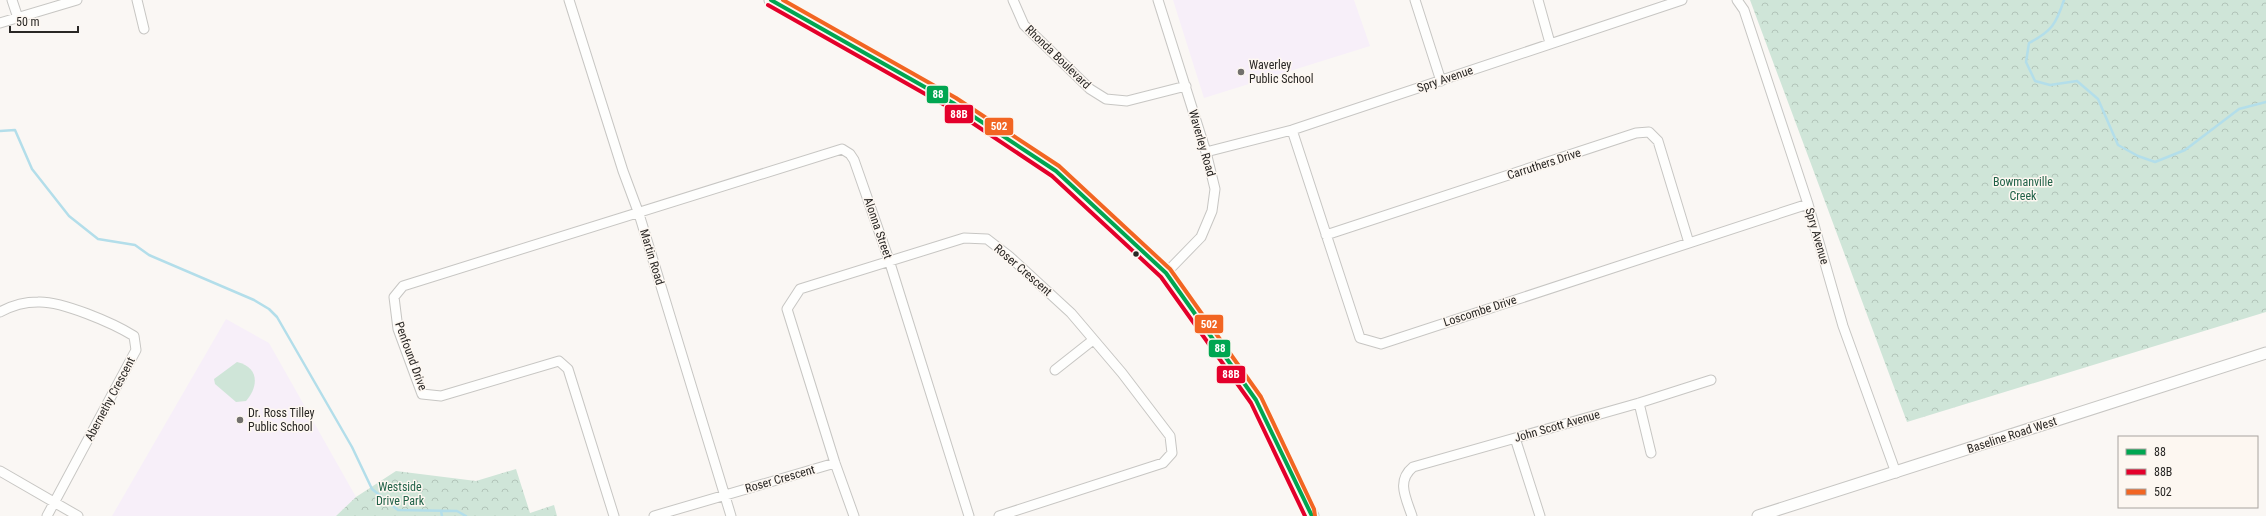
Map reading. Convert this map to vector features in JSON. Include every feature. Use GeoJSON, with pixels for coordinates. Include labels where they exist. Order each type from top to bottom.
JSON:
{"type":"FeatureCollection","features":[{"type":"Feature","properties":{"kind":"main road"},"geometry":{"type":"LineString","coordinates":[[771,0],[952,104],[1056,171],[1166,273],[1256,400],[1310,514]]}},
{"type":"Feature","properties":{"kind":"street"},"geometry":{"type":"LineString","coordinates":[[12,0],[18,18]]}},
{"type":"Feature","properties":{"kind":"street"},"geometry":{"type":"LineString","coordinates":[[0,23],[77,0]]}},
{"type":"Feature","properties":{"kind":"street"},"geometry":{"type":"LineString","coordinates":[[137,0],[144,29]]}},
{"type":"Feature","properties":{"kind":"street","name":"Martin Road"},"geometry":{"type":"LineString","coordinates":[[568,0],[623,171],[639,214],[731,516]]}},
{"type":"Feature","properties":{"kind":"street","name":"Rhonda Boulevard"},"geometry":{"type":"LineString","coordinates":[[1013,0],[1024,25],[1090,89],[1106,99],[1127,101],[1186,86]]}},
{"type":"Feature","properties":{"kind":"street","name":"Waverley Road"},"geometry":{"type":"LineString","coordinates":[[1158,0],[1206,152],[1215,189],[1212,211],[1201,238],[1166,273]]}},
{"type":"Feature","properties":{"kind":"street"},"geometry":{"type":"LineString","coordinates":[[1415,0],[1441,81]]}},
{"type":"Feature","properties":{"kind":"street"},"geometry":{"type":"LineString","coordinates":[[1538,0],[1550,43]]}},
{"type":"Feature","properties":{"kind":"street","name":"Spry Avenue"},"geometry":{"type":"LineString","coordinates":[[1206,152],[1292,130],[1682,0]]}},
{"type":"Feature","properties":{"kind":"street","name":"Spry Avenue"},"geometry":{"type":"LineString","coordinates":[[1737,0],[1744,10],[1808,204],[1843,326],[1896,473]]}},
{"type":"Feature","properties":{"kind":"street","name":"Loscombe Drive"},"geometry":{"type":"LineString","coordinates":[[1292,130],[1360,338],[1381,344],[1808,204]]}},
{"type":"Feature","properties":{"kind":"street","name":"Carruthers Drive"},"geometry":{"type":"LineString","coordinates":[[1326,235],[1636,133],[1649,132],[1658,141],[1689,243]]}},
{"type":"Feature","properties":{"kind":"street","name":"Alonna Street"},"geometry":{"type":"LineString","coordinates":[[639,214],[842,149],[850,154],[854,160],[890,260],[969,516]]}},
{"type":"Feature","properties":{"kind":"street","name":"Penfound Drive"},"geometry":{"type":"LineString","coordinates":[[614,516],[568,369],[559,361],[441,396],[422,394],[398,329],[394,297],[403,286],[639,214]]}},
{"type":"Feature","properties":{"kind":"street","name":"Roser Crescent"},"geometry":{"type":"LineString","coordinates":[[854,516],[835,463],[787,308],[800,289],[964,238],[987,239],[1009,256],[1071,313],[1122,372],[1170,436],[1172,453],[1163,463],[999,516]]}},
{"type":"Feature","properties":{"kind":"street","name":"Abernethy Crescent"},"geometry":{"type":"LineString","coordinates":[[0,312],[9,307],[39,302],[51,304],[117,326],[134,336],[136,350],[56,502]]}},
{"type":"Feature","properties":{"kind":"street"},"geometry":{"type":"LineString","coordinates":[[1055,370],[1093,340]]}},
{"type":"Feature","properties":{"kind":"street","name":"Baseline Road West"},"geometry":{"type":"LineString","coordinates":[[1758,516],[1896,473],[2266,353]]}},
{"type":"Feature","properties":{"kind":"street","name":"John Scott Avenue"},"geometry":{"type":"LineString","coordinates":[[1412,516],[1403,486],[1405,474],[1413,467],[1639,403],[1711,380]]}},
{"type":"Feature","properties":{"kind":"street"},"geometry":{"type":"LineString","coordinates":[[1639,403],[1651,453]]}},
{"type":"Feature","properties":{"kind":"street"},"geometry":{"type":"LineString","coordinates":[[1516,438],[1540,516]]}},
{"type":"Feature","properties":{"kind":"street","name":"Roser Crescent"},"geometry":{"type":"LineString","coordinates":[[654,516],[835,463]]}},
{"type":"Feature","properties":{"kind":"street"},"geometry":{"type":"LineString","coordinates":[[0,471],[78,516]]}},
{"type":"Feature","properties":{"kind":"street"},"geometry":{"type":"LineString","coordinates":[[47,516],[56,502]]}},
{"type":"Feature","properties":{"kind":"shaded area","name":"Waverley Public School"},"geometry":{"type":"Polygon","coordinates":[[[1173,0],[1354,0],[1370,46],[1204,98],[1173,0]]]}},
{"type":"Feature","properties":{"kind":"shaded area","name":"Dr. Ross Tilley Public School"},"geometry":{"type":"Polygon","coordinates":[[[226,319],[269,343],[356,497],[336,516],[112,516],[226,319]]]}},
{"type":"Feature","properties":{"kind":"green space","name":"Bowmanville Creek"},"geometry":{"type":"Polygon","coordinates":[[[1750,0],[2266,0],[2266,312],[1907,422],[1750,0]]]}},
{"type":"Feature","properties":{"kind":"green space"},"geometry":{"type":"Polygon","coordinates":[[[237,362],[250,368],[255,378],[253,389],[246,401],[236,402],[215,384],[214,379],[237,362]]]}},
{"type":"Feature","properties":{"kind":"green space","name":"Westside Drive Park"},"geometry":{"type":"Polygon","coordinates":[[[516,469],[530,513],[554,505],[557,516],[336,516],[356,497],[396,471],[476,481],[516,469]]]}},
{"type":"Feature","properties":{"kind":"waterway","name":"Bowmanville Creek"},"geometry":{"type":"LineString","coordinates":[[2064,0],[2052,26],[2043,35],[2029,43],[2026,62],[2035,81],[2050,85],[2077,81],[2098,99],[2118,145],[2138,156],[2155,162],[2185,150],[2239,109],[2266,102]]}},
{"type":"Feature","properties":{"kind":"waterway"},"geometry":{"type":"LineString","coordinates":[[0,131],[15,130],[32,169],[69,216],[98,239],[135,245],[149,255],[254,300],[269,309],[277,317],[352,447],[372,489],[398,510],[457,511],[466,516]]}},
{"type":"Feature","properties":{"kind":"waterway"},"geometry":{"type":"LineString","coordinates":[[441,511],[442,516]]}},
{"type":"Feature","properties":{"kind":"transit line","name":"88"},"geometry":{"type":"LineString","coordinates":[[771,0],[953,103],[1056,171],[1166,273],[1256,400],[1312,516]]}},
{"type":"Feature","properties":{"kind":"transit line","name":"502"},"geometry":{"type":"LineString","coordinates":[[783,0],[956,98],[1059,166],[1170,269],[1261,397],[1314,509],[1315,516]]}},
{"type":"Feature","properties":{"kind":"transit line","name":"88B"},"geometry":{"type":"LineString","coordinates":[[768,5],[950,108],[1052,176],[1161,277],[1251,403],[1305,516]]}},
{"type":"Feature","properties":{"kind":"place","name":"Waverley Public School"},"geometry":{"type":"Point","coordinates":[1241,72]}},
{"type":"Feature","properties":{"kind":"place","name":"Dr. Ross Tilley Public School"},"geometry":{"type":"Point","coordinates":[240,420]}}]}
